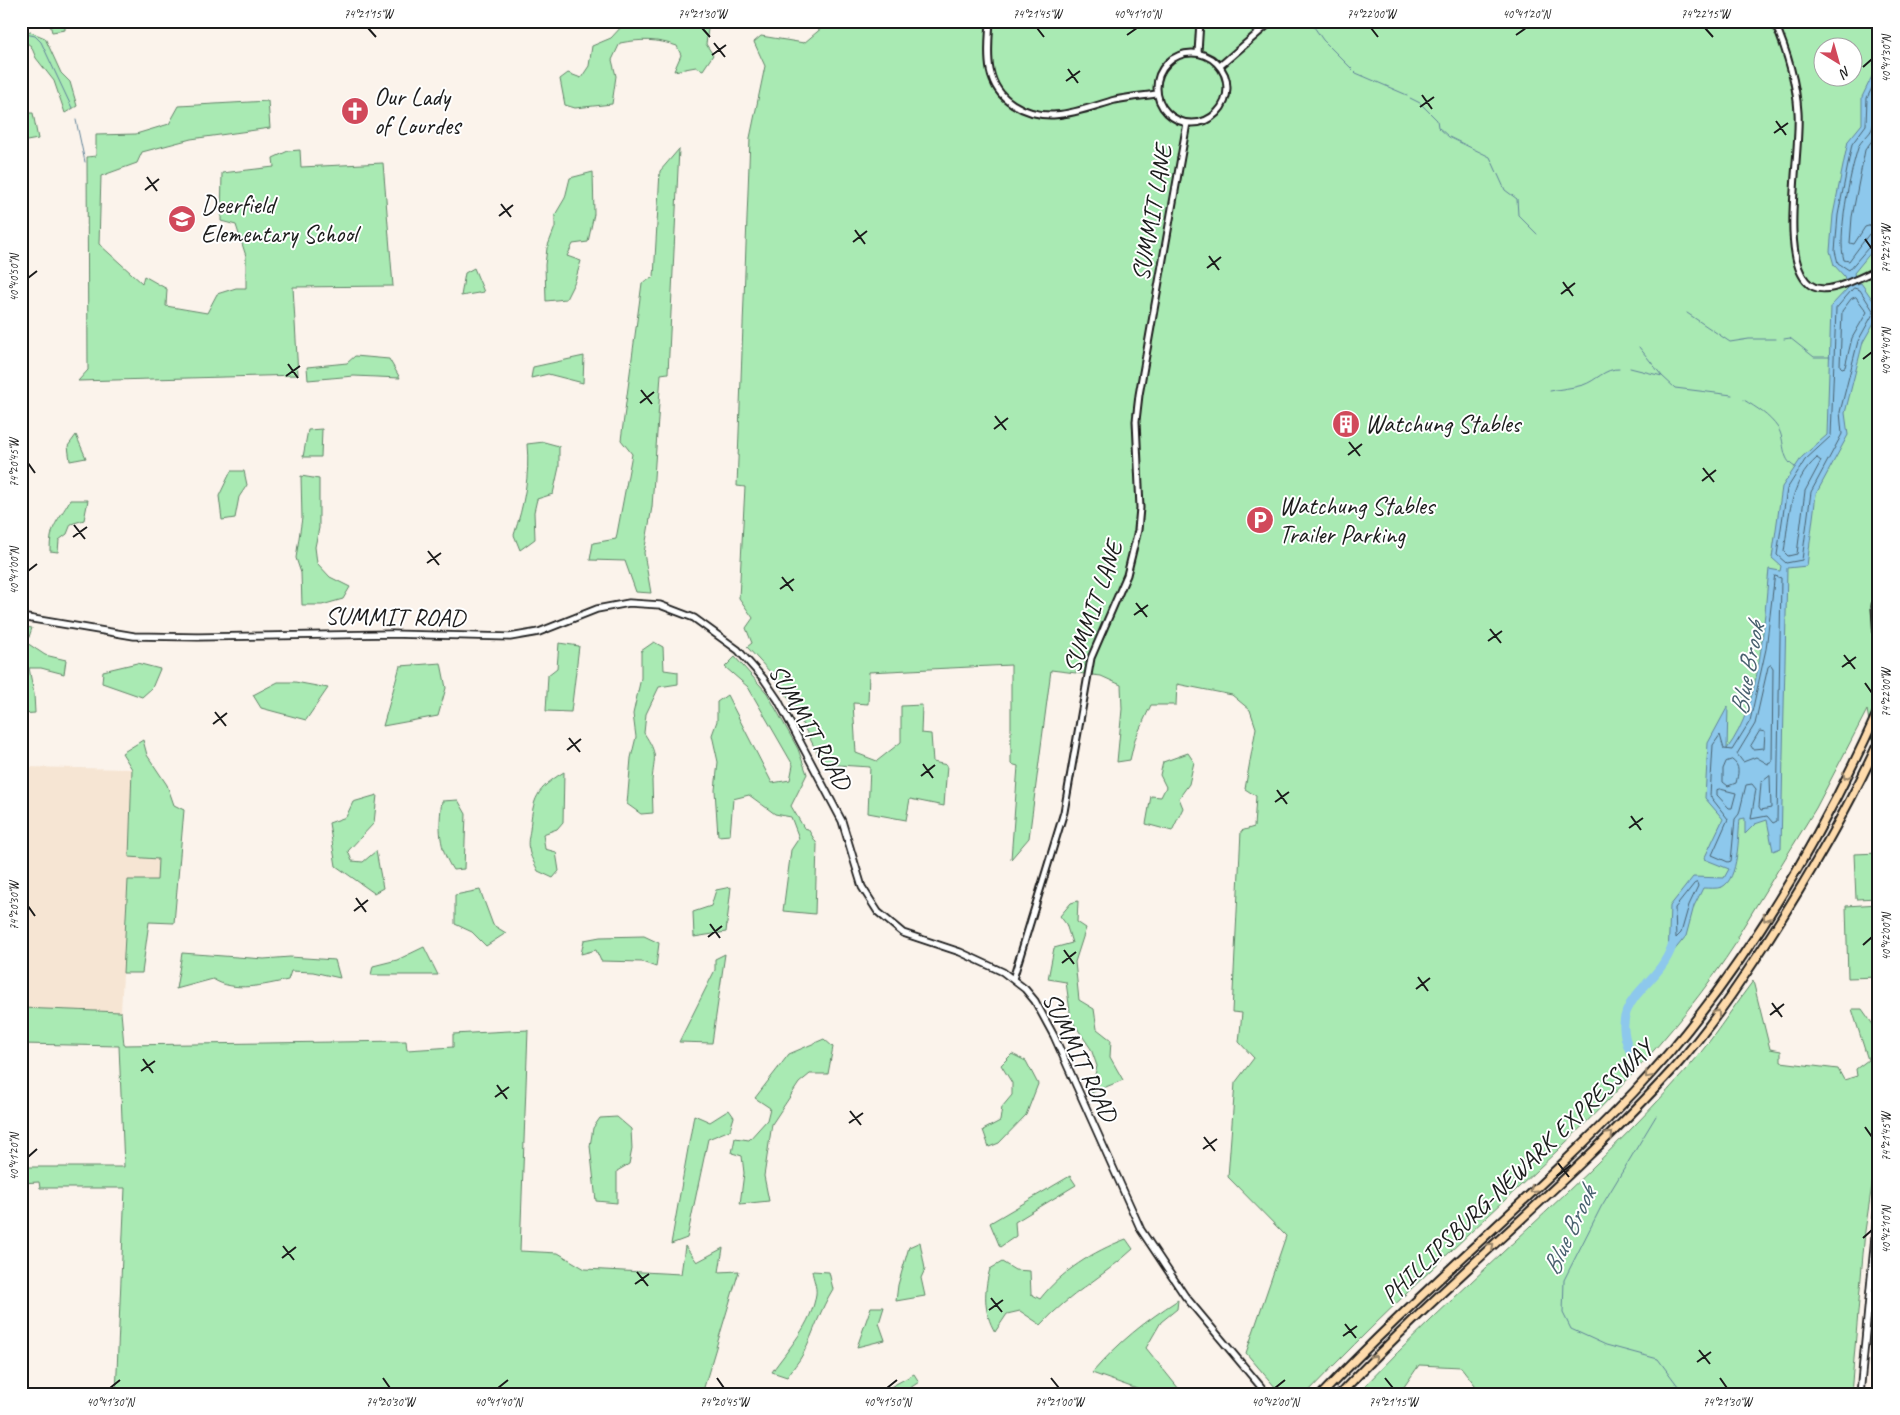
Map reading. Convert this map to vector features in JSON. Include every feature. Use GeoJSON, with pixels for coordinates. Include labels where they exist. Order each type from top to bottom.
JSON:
{"type":"FeatureCollection","features":[{"type":"Feature","properties":{"kind":"highway","name":"PHILLIPSBURG-NEWARK EXPRESSWAY"},"geometry":{"type":"LineString","coordinates":[[1322,1394],[1408,1306],[1599,1127],[1678,1042],[1736,964],[1786,888],[1832,805],[1879,709]]}},
{"type":"Feature","properties":{"kind":"highway","name":"PHILLIPSBURG-NEWARK EXPRESSWAY"},"geometry":{"type":"LineString","coordinates":[[1340,1394],[1410,1322],[1603,1142],[1693,1046],[1746,974],[1790,906],[1844,810],[1879,741]]}},
{"type":"Feature","properties":{"kind":"main road"},"geometry":{"type":"LineString","coordinates":[[1879,572],[1874,608],[1879,669]]}},
{"type":"Feature","properties":{"kind":"main road","name":"SUMMIT ROAD"},"geometry":{"type":"LineString","coordinates":[[21,616],[134,636],[391,634],[510,637],[539,632],[613,605],[646,603],[675,609],[706,626],[738,650],[771,689],[838,812],[851,844],[862,887],[878,912],[903,933],[993,966],[1013,979],[1030,995],[1047,1020],[1141,1230],[1185,1296],[1268,1394]]}},
{"type":"Feature","properties":{"kind":"main road"},"geometry":{"type":"LineString","coordinates":[[1860,1394],[1879,1195]]}},
{"type":"Feature","properties":{"kind":"street"},"geometry":{"type":"LineString","coordinates":[[990,21],[987,57],[992,80],[1002,96],[1022,110],[1036,115],[1066,115],[1117,100],[1157,94]]}},
{"type":"Feature","properties":{"kind":"street"},"geometry":{"type":"LineString","coordinates":[[1198,53],[1200,21]]}},
{"type":"Feature","properties":{"kind":"street"},"geometry":{"type":"LineString","coordinates":[[1220,66],[1272,21]]}},
{"type":"Feature","properties":{"kind":"street"},"geometry":{"type":"LineString","coordinates":[[1774,21],[1786,49],[1796,91],[1798,137],[1792,199],[1796,259],[1810,285],[1825,289],[1861,278],[1879,268]]}},
{"type":"Feature","properties":{"kind":"street"},"geometry":{"type":"LineString","coordinates":[[1186,53],[1198,53],[1206,55],[1220,66],[1226,76],[1228,88],[1222,105],[1210,118],[1188,123],[1177,120],[1168,113],[1157,94],[1160,72],[1176,56],[1186,53]]}},
{"type":"Feature","properties":{"kind":"street","name":"SUMMIT LANE"},"geometry":{"type":"LineString","coordinates":[[1013,979],[1064,812],[1091,658],[1128,575],[1138,530],[1140,508],[1136,421],[1139,395],[1188,123]]}},
{"type":"Feature","properties":{"kind":"shaded area"},"geometry":{"type":"Polygon","coordinates":[[[21,714],[23,767],[132,769],[129,856],[158,859],[157,881],[128,880],[121,1012],[21,1008],[21,714]]]}},
{"type":"Feature","properties":{"kind":"green space"},"geometry":{"type":"Polygon","coordinates":[[[49,21],[65,21],[65,30],[52,32],[49,21]]]}},
{"type":"Feature","properties":{"kind":"green space"},"geometry":{"type":"Polygon","coordinates":[[[639,21],[706,21],[708,29],[706,44],[713,55],[703,70],[696,67],[674,71],[681,55],[677,46],[649,40],[620,43],[612,60],[616,76],[612,104],[575,108],[565,105],[560,79],[568,73],[581,78],[589,66],[592,46],[611,38],[623,25],[639,21]]]}},
{"type":"Feature","properties":{"kind":"green space"},"geometry":{"type":"Polygon","coordinates":[[[830,21],[1879,21],[1879,775],[1867,710],[1816,808],[1737,937],[1738,940],[1687,1011],[1659,1045],[1599,1109],[1404,1296],[1306,1394],[1281,1394],[1246,1353],[1286,1236],[1228,1177],[1235,1083],[1254,1058],[1239,1042],[1242,1013],[1232,1012],[1241,831],[1254,827],[1256,796],[1245,789],[1256,728],[1250,710],[1232,695],[1177,684],[1176,705],[1151,705],[1135,739],[1130,760],[1117,762],[1122,709],[1121,685],[1101,676],[1051,670],[1029,838],[1011,859],[1018,766],[1011,764],[1011,665],[869,672],[868,704],[853,703],[856,753],[877,761],[901,742],[901,706],[922,705],[921,733],[931,734],[933,762],[947,765],[944,806],[910,799],[906,820],[868,813],[870,767],[823,764],[790,700],[771,673],[747,647],[752,643],[746,628],[753,618],[739,598],[745,487],[737,486],[750,138],[765,66],[754,42],[761,36],[804,43],[830,21]]]}},
{"type":"Feature","properties":{"kind":"green space"},"geometry":{"type":"Polygon","coordinates":[[[21,28],[45,38],[61,73],[70,82],[77,106],[65,113],[54,81],[36,58],[31,46],[21,39],[21,28]]]}},
{"type":"Feature","properties":{"kind":"green space"},"geometry":{"type":"Polygon","coordinates":[[[268,101],[270,128],[191,139],[142,152],[137,163],[101,176],[99,244],[142,283],[144,276],[167,289],[166,306],[207,313],[217,294],[236,288],[246,288],[246,256],[236,225],[221,221],[222,173],[274,167],[273,158],[288,151],[300,150],[301,167],[383,163],[393,286],[293,287],[298,375],[78,381],[88,370],[87,157],[96,156],[96,135],[136,134],[169,124],[179,106],[268,101]]]}},
{"type":"Feature","properties":{"kind":"green space"},"geometry":{"type":"Polygon","coordinates":[[[21,113],[33,113],[38,139],[21,142],[21,113]]]}},
{"type":"Feature","properties":{"kind":"green space"},"geometry":{"type":"Polygon","coordinates":[[[679,149],[668,373],[661,374],[652,507],[644,553],[651,593],[636,592],[625,561],[590,560],[593,543],[616,539],[632,454],[621,440],[642,283],[654,277],[660,171],[679,149]]]}},
{"type":"Feature","properties":{"kind":"green space"},"geometry":{"type":"Polygon","coordinates":[[[593,172],[594,214],[588,242],[573,244],[567,256],[581,261],[575,281],[566,299],[546,301],[545,265],[547,248],[555,227],[555,215],[565,198],[570,178],[593,172]]]}},
{"type":"Feature","properties":{"kind":"green space"},"geometry":{"type":"Polygon","coordinates":[[[474,268],[484,292],[461,296],[465,273],[474,268]]]}},
{"type":"Feature","properties":{"kind":"green space"},"geometry":{"type":"Polygon","coordinates":[[[355,356],[389,359],[400,378],[354,376],[308,380],[307,367],[347,363],[355,356]]]}},
{"type":"Feature","properties":{"kind":"green space"},"geometry":{"type":"Polygon","coordinates":[[[584,356],[583,383],[548,374],[531,378],[533,367],[584,356]]]}},
{"type":"Feature","properties":{"kind":"green space"},"geometry":{"type":"Polygon","coordinates":[[[322,429],[321,457],[303,457],[308,430],[322,429]]]}},
{"type":"Feature","properties":{"kind":"green space"},"geometry":{"type":"Polygon","coordinates":[[[76,435],[86,458],[70,461],[68,446],[76,435]]]}},
{"type":"Feature","properties":{"kind":"green space"},"geometry":{"type":"Polygon","coordinates":[[[544,442],[559,446],[559,467],[553,494],[537,499],[534,512],[535,539],[520,550],[514,535],[525,490],[528,467],[527,444],[544,442]]]}},
{"type":"Feature","properties":{"kind":"green space"},"geometry":{"type":"Polygon","coordinates":[[[231,471],[244,471],[247,485],[239,497],[235,518],[222,520],[219,496],[231,471]]]}},
{"type":"Feature","properties":{"kind":"green space"},"geometry":{"type":"Polygon","coordinates":[[[301,476],[319,479],[319,528],[315,547],[317,563],[330,577],[350,587],[343,599],[322,605],[302,605],[301,573],[296,558],[302,518],[301,476]]]}},
{"type":"Feature","properties":{"kind":"green space"},"geometry":{"type":"Polygon","coordinates":[[[70,500],[88,500],[84,520],[71,524],[67,534],[59,540],[58,552],[50,551],[53,529],[70,500]]]}},
{"type":"Feature","properties":{"kind":"green space"},"geometry":{"type":"Polygon","coordinates":[[[21,626],[32,628],[27,643],[45,655],[66,660],[64,674],[41,668],[29,668],[34,694],[35,713],[21,714],[21,626]]]}},
{"type":"Feature","properties":{"kind":"green space"},"geometry":{"type":"Polygon","coordinates":[[[654,642],[663,647],[664,670],[678,672],[678,684],[659,687],[646,714],[644,733],[654,752],[652,781],[653,813],[641,814],[627,804],[631,758],[636,737],[633,714],[641,678],[641,651],[654,642]]]}},
{"type":"Feature","properties":{"kind":"green space"},"geometry":{"type":"Polygon","coordinates":[[[559,643],[579,646],[571,712],[546,711],[548,675],[557,668],[559,643]]]}},
{"type":"Feature","properties":{"kind":"green space"},"geometry":{"type":"Polygon","coordinates":[[[735,657],[767,693],[798,749],[807,774],[791,806],[804,828],[808,829],[817,844],[815,914],[783,911],[791,850],[799,838],[791,817],[775,814],[749,795],[733,799],[730,835],[718,836],[715,790],[718,762],[712,735],[717,721],[717,702],[727,695],[772,783],[790,780],[793,765],[748,687],[725,667],[735,657]]]}},
{"type":"Feature","properties":{"kind":"green space"},"geometry":{"type":"Polygon","coordinates":[[[137,663],[160,669],[152,688],[142,697],[102,683],[103,671],[137,663]]]}},
{"type":"Feature","properties":{"kind":"green space"},"geometry":{"type":"Polygon","coordinates":[[[441,663],[446,688],[438,716],[383,726],[400,666],[441,663]]]}},
{"type":"Feature","properties":{"kind":"green space"},"geometry":{"type":"Polygon","coordinates":[[[278,682],[295,682],[328,688],[306,720],[261,708],[253,695],[278,682]]]}},
{"type":"Feature","properties":{"kind":"green space"},"geometry":{"type":"Polygon","coordinates":[[[143,740],[147,755],[167,785],[174,805],[184,810],[174,923],[149,922],[142,973],[123,973],[128,880],[157,880],[158,859],[129,857],[132,769],[122,753],[143,740]]]}},
{"type":"Feature","properties":{"kind":"green space"},"geometry":{"type":"Polygon","coordinates":[[[1188,753],[1194,762],[1189,784],[1179,798],[1183,808],[1172,831],[1146,824],[1151,796],[1161,797],[1166,787],[1160,775],[1163,762],[1188,753]]]}},
{"type":"Feature","properties":{"kind":"green space"},"geometry":{"type":"Polygon","coordinates":[[[564,772],[563,822],[557,829],[543,834],[545,849],[556,852],[559,871],[553,878],[538,871],[530,855],[528,840],[533,810],[538,795],[547,784],[564,772]]]}},
{"type":"Feature","properties":{"kind":"green space"},"geometry":{"type":"Polygon","coordinates":[[[377,795],[374,823],[348,851],[352,861],[363,862],[376,851],[383,888],[374,893],[336,866],[329,823],[346,817],[353,802],[377,795]]]}},
{"type":"Feature","properties":{"kind":"green space"},"geometry":{"type":"Polygon","coordinates":[[[458,800],[466,814],[464,869],[453,870],[442,846],[440,819],[442,801],[458,800]]]}},
{"type":"Feature","properties":{"kind":"green space"},"geometry":{"type":"Polygon","coordinates":[[[1879,853],[1879,898],[1856,899],[1854,854],[1879,853]]]}},
{"type":"Feature","properties":{"kind":"green space"},"geometry":{"type":"Polygon","coordinates":[[[731,887],[726,932],[694,937],[693,912],[711,906],[716,890],[731,887]]]}},
{"type":"Feature","properties":{"kind":"green space"},"geometry":{"type":"Polygon","coordinates":[[[480,890],[493,925],[506,933],[486,946],[472,932],[455,924],[455,895],[480,890]]]}},
{"type":"Feature","properties":{"kind":"green space"},"geometry":{"type":"Polygon","coordinates":[[[1078,901],[1077,922],[1086,928],[1075,962],[1079,1000],[1094,1009],[1097,1029],[1111,1040],[1110,1057],[1123,1080],[1091,1093],[1097,1066],[1091,1049],[1071,1019],[1066,982],[1048,979],[1054,948],[1072,943],[1066,924],[1060,916],[1071,903],[1078,901]]]}},
{"type":"Feature","properties":{"kind":"green space"},"geometry":{"type":"Polygon","coordinates":[[[1879,904],[1879,977],[1848,978],[1846,906],[1879,904]]]}},
{"type":"Feature","properties":{"kind":"green space"},"geometry":{"type":"Polygon","coordinates":[[[644,936],[659,943],[656,967],[642,962],[601,961],[596,950],[581,954],[584,940],[600,937],[644,936]]]}},
{"type":"Feature","properties":{"kind":"green space"},"geometry":{"type":"Polygon","coordinates":[[[424,947],[438,975],[371,975],[373,966],[397,960],[424,947]]]}},
{"type":"Feature","properties":{"kind":"green space"},"geometry":{"type":"Polygon","coordinates":[[[182,953],[264,959],[290,957],[335,960],[340,978],[313,972],[291,971],[288,980],[259,986],[230,986],[213,979],[176,989],[182,953]]]}},
{"type":"Feature","properties":{"kind":"green space"},"geometry":{"type":"Polygon","coordinates":[[[725,954],[712,1043],[679,1042],[715,970],[715,959],[725,954]]]}},
{"type":"Feature","properties":{"kind":"green space"},"geometry":{"type":"Polygon","coordinates":[[[1753,981],[1770,1049],[1781,1051],[1781,1062],[1838,1069],[1844,1080],[1857,1076],[1856,1069],[1868,1060],[1852,1009],[1862,1009],[1879,1033],[1879,1139],[1865,1231],[1851,1394],[1482,1394],[1461,1367],[1419,1365],[1399,1394],[1357,1394],[1439,1312],[1566,1193],[1648,1112],[1696,1059],[1753,981]]]}},
{"type":"Feature","properties":{"kind":"green space"},"geometry":{"type":"Polygon","coordinates":[[[21,1008],[121,1012],[124,1045],[406,1041],[407,1050],[453,1047],[453,1034],[528,1030],[520,1251],[558,1253],[585,1269],[681,1274],[685,1246],[697,1262],[723,1248],[719,1272],[739,1271],[702,1394],[116,1394],[125,1188],[40,1188],[39,1182],[21,1183],[21,1167],[124,1167],[119,1046],[21,1044],[21,1008]]]}},
{"type":"Feature","properties":{"kind":"green space"},"geometry":{"type":"Polygon","coordinates":[[[824,1039],[833,1047],[828,1074],[810,1074],[799,1083],[772,1124],[764,1176],[769,1201],[740,1204],[744,1173],[742,1156],[732,1153],[735,1138],[749,1140],[767,1120],[770,1108],[755,1098],[789,1054],[824,1039]]]}},
{"type":"Feature","properties":{"kind":"green space"},"geometry":{"type":"Polygon","coordinates":[[[1012,1054],[1026,1061],[1038,1084],[1026,1115],[999,1143],[989,1147],[983,1130],[1000,1121],[1002,1107],[1012,1095],[1012,1083],[1001,1065],[1012,1054]]]}},
{"type":"Feature","properties":{"kind":"green space"},"geometry":{"type":"Polygon","coordinates":[[[729,1110],[734,1117],[730,1130],[708,1139],[687,1238],[671,1244],[694,1115],[710,1122],[729,1110]]]}},
{"type":"Feature","properties":{"kind":"green space"},"geometry":{"type":"Polygon","coordinates":[[[617,1117],[631,1129],[632,1149],[629,1164],[617,1171],[617,1203],[596,1201],[590,1146],[593,1128],[600,1118],[617,1117]]]}},
{"type":"Feature","properties":{"kind":"green space"},"geometry":{"type":"Polygon","coordinates":[[[1070,1176],[1076,1185],[1015,1222],[1016,1236],[1000,1247],[990,1223],[1070,1176]]]}},
{"type":"Feature","properties":{"kind":"green space"},"geometry":{"type":"Polygon","coordinates":[[[1126,1239],[1133,1249],[1063,1304],[1041,1325],[1020,1311],[1007,1314],[995,1332],[988,1317],[986,1301],[990,1269],[1002,1262],[1015,1270],[1030,1271],[1031,1294],[1040,1299],[1078,1263],[1126,1239]]]}},
{"type":"Feature","properties":{"kind":"green space"},"geometry":{"type":"Polygon","coordinates":[[[920,1242],[925,1269],[921,1278],[925,1296],[896,1301],[898,1285],[909,1247],[920,1242]]]}},
{"type":"Feature","properties":{"kind":"green space"},"geometry":{"type":"Polygon","coordinates":[[[812,1271],[829,1272],[833,1289],[800,1360],[787,1377],[772,1372],[799,1336],[810,1316],[816,1291],[812,1271]]]}},
{"type":"Feature","properties":{"kind":"green space"},"geometry":{"type":"Polygon","coordinates":[[[1178,1300],[1177,1309],[1161,1322],[1146,1348],[1183,1394],[1151,1394],[1092,1373],[1132,1333],[1178,1300]]]}},
{"type":"Feature","properties":{"kind":"green space"},"geometry":{"type":"Polygon","coordinates":[[[871,1307],[884,1307],[879,1323],[885,1340],[857,1347],[871,1307]]]}},
{"type":"Feature","properties":{"kind":"green space"},"geometry":{"type":"Polygon","coordinates":[[[1879,1316],[1879,1394],[1873,1394],[1879,1316]]]}},
{"type":"Feature","properties":{"kind":"green space"},"geometry":{"type":"Polygon","coordinates":[[[914,1374],[919,1382],[901,1394],[878,1394],[914,1374]]]}},
{"type":"Feature","properties":{"kind":"water"},"geometry":{"type":"Polygon","coordinates":[[[1875,21],[1879,21],[1879,238],[1872,251],[1854,273],[1857,284],[1861,283],[1879,309],[1879,314],[1863,342],[1845,413],[1848,435],[1816,494],[1807,566],[1787,568],[1781,848],[1773,851],[1767,820],[1755,824],[1745,834],[1745,818],[1740,819],[1737,856],[1732,875],[1722,887],[1703,888],[1694,906],[1686,936],[1668,958],[1670,906],[1693,877],[1724,878],[1729,869],[1704,859],[1723,819],[1705,798],[1708,743],[1728,706],[1727,749],[1739,730],[1754,686],[1759,663],[1769,569],[1780,571],[1781,566],[1772,558],[1782,487],[1802,457],[1827,435],[1831,306],[1848,288],[1844,276],[1834,265],[1830,251],[1833,215],[1848,141],[1862,124],[1862,97],[1874,72],[1875,21]]]}},
{"type":"Feature","properties":{"kind":"waterway"},"geometry":{"type":"LineString","coordinates":[[1310,21],[1323,40],[1356,73],[1407,95]]}},
{"type":"Feature","properties":{"kind":"waterway"},"geometry":{"type":"LineString","coordinates":[[21,33],[35,36],[41,42],[72,108]]}},
{"type":"Feature","properties":{"kind":"waterway"},"geometry":{"type":"LineString","coordinates":[[1410,98],[1420,103],[1437,120],[1438,127],[1449,137],[1490,157],[1505,190],[1517,199],[1518,215],[1537,234]]}},
{"type":"Feature","properties":{"kind":"waterway"},"geometry":{"type":"LineString","coordinates":[[76,120],[85,162]]}},
{"type":"Feature","properties":{"kind":"waterway"},"geometry":{"type":"LineString","coordinates":[[1687,313],[1730,342],[1749,339],[1776,339]]}},
{"type":"Feature","properties":{"kind":"waterway"},"geometry":{"type":"LineString","coordinates":[[1784,339],[1790,338],[1814,357],[1830,357]]}},
{"type":"Feature","properties":{"kind":"waterway"},"geometry":{"type":"LineString","coordinates":[[1639,347],[1662,376]]}},
{"type":"Feature","properties":{"kind":"waterway"},"geometry":{"type":"LineString","coordinates":[[1630,368],[1662,376],[1675,388],[1732,395]]}},
{"type":"Feature","properties":{"kind":"waterway"},"geometry":{"type":"LineString","coordinates":[[1550,391],[1583,385],[1609,371],[1619,369]]}},
{"type":"Feature","properties":{"kind":"waterway"},"geometry":{"type":"LineString","coordinates":[[1744,400],[1767,416],[1778,428],[1785,455],[1790,464],[1795,467]]}},
{"type":"Feature","properties":{"kind":"waterway","name":"Blue Brook"},"geometry":{"type":"LineString","coordinates":[[1630,1051],[1624,1033],[1624,1019],[1629,1006],[1656,973],[1672,946]]}},
{"type":"Feature","properties":{"kind":"waterway","name":"Blue Brook"},"geometry":{"type":"LineString","coordinates":[[1656,1116],[1601,1207],[1564,1280],[1563,1313],[1571,1329],[1606,1345],[1658,1359],[1684,1394]]}},
{"type":"Feature","properties":{"kind":"place","name":"Our Lady of Lourdes"},"geometry":{"type":"Point","coordinates":[355,111]}},
{"type":"Feature","properties":{"kind":"place","name":"Deerfield Elementary School"},"geometry":{"type":"Point","coordinates":[182,219]}},
{"type":"Feature","properties":{"kind":"place","name":"Watchung Stables"},"geometry":{"type":"Point","coordinates":[1346,424]}},
{"type":"Feature","properties":{"kind":"place","name":"Watchung Stables Trailer Parking"},"geometry":{"type":"Point","coordinates":[1260,520]}}]}
